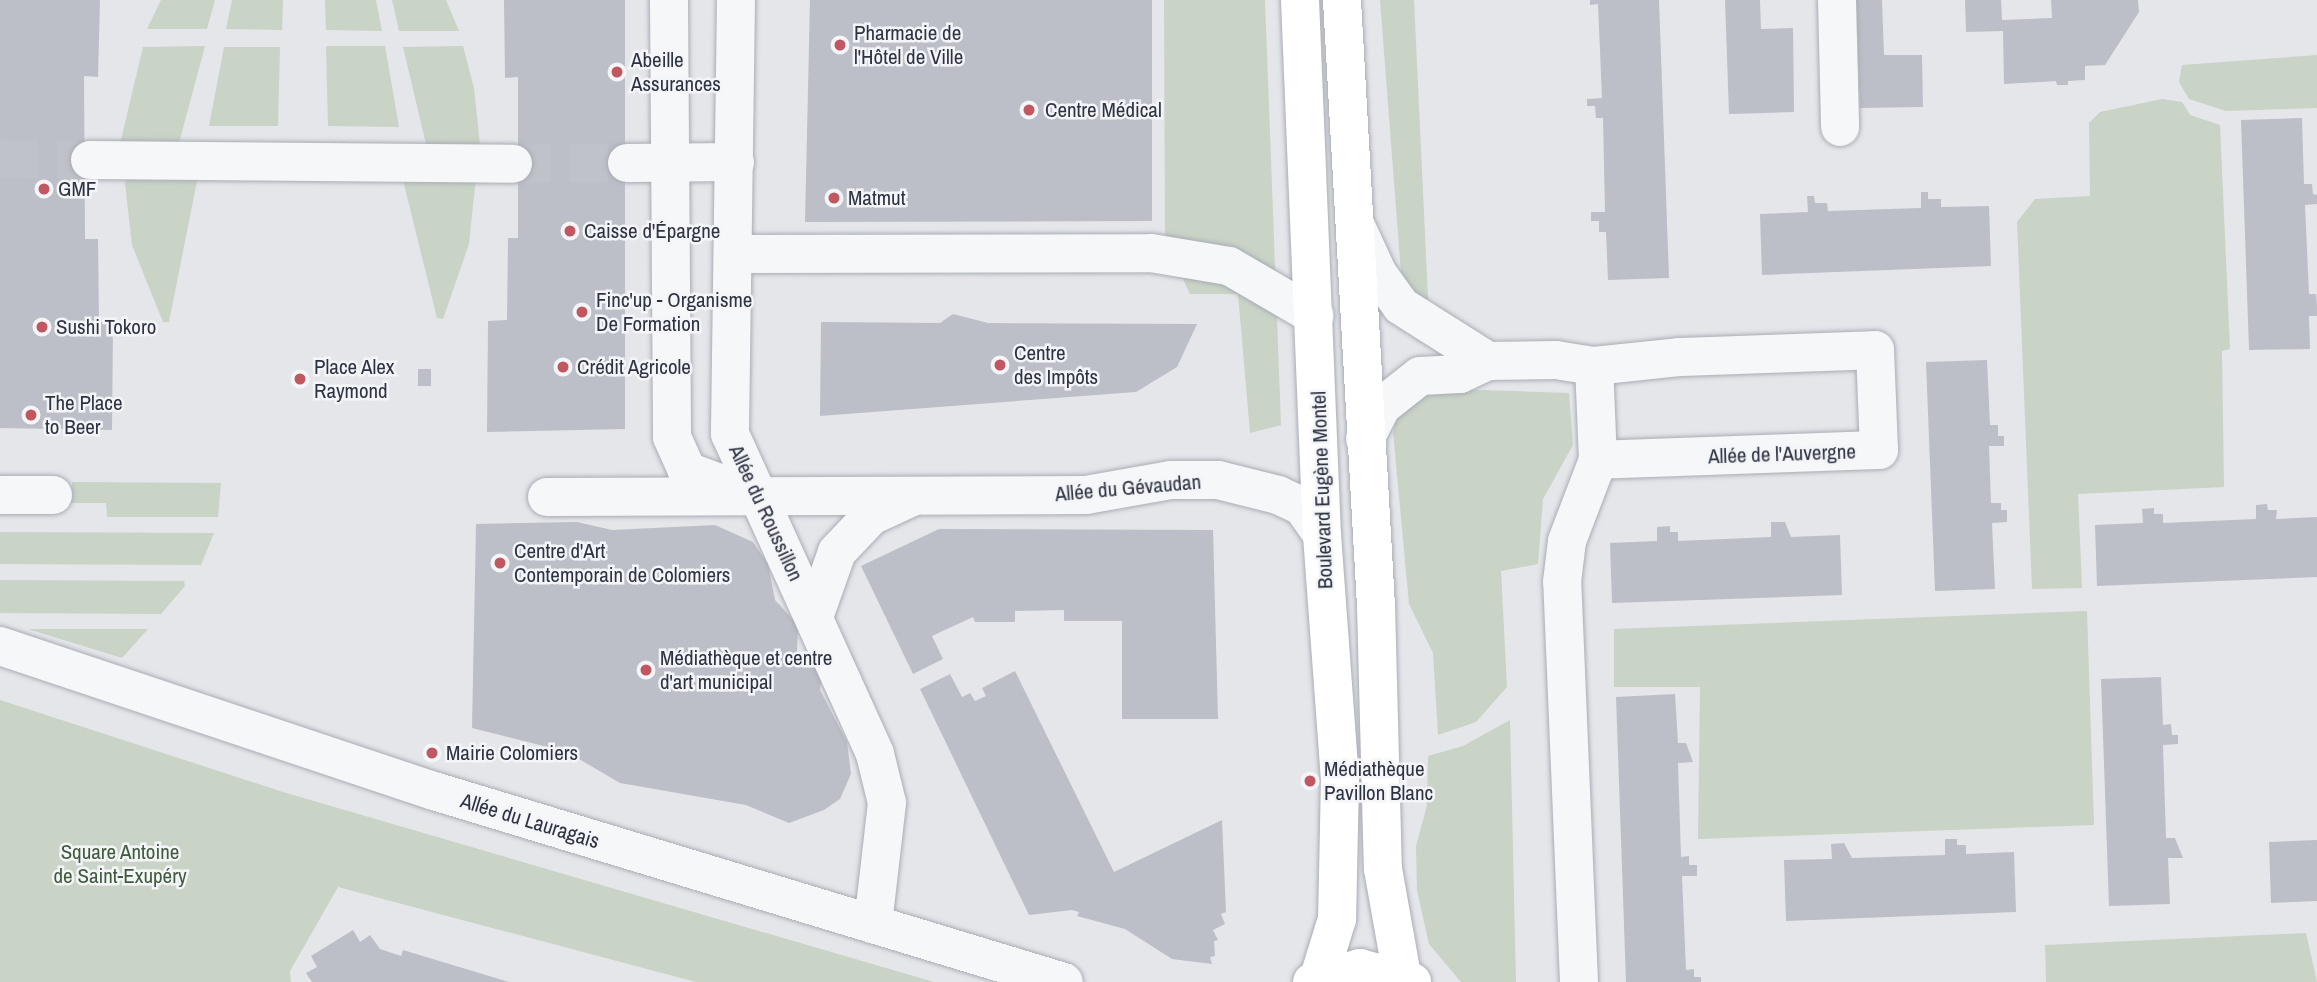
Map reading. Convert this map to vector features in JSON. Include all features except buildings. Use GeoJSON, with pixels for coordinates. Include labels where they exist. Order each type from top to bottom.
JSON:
{"type":"FeatureCollection","features":[{"type":"Feature","properties":{"kind":"main road","name":"Boulevard Eugène Montel"},"geometry":{"type":"LineString","coordinates":[[1300,0],[1322,535],[1340,779],[1337,919],[1315,979]]}},
{"type":"Feature","properties":{"kind":"main road","name":"Boulevard Eugène Montel"},"geometry":{"type":"LineString","coordinates":[[1342,0],[1352,219],[1376,606],[1383,869],[1407,979]]}},
{"type":"Feature","properties":{"kind":"main road"},"geometry":{"type":"LineString","coordinates":[[1315,979],[1360,968],[1407,979]]}},
{"type":"Feature","properties":{"kind":"street"},"geometry":{"type":"LineString","coordinates":[[669,0],[672,437],[687,471],[758,497]]}},
{"type":"Feature","properties":{"kind":"street","name":"Allée du Roussillon"},"geometry":{"type":"LineString","coordinates":[[736,0],[730,434],[875,754],[887,803],[873,924]]}},
{"type":"Feature","properties":{"kind":"street"},"geometry":{"type":"LineString","coordinates":[[1837,0],[1840,127]]}},
{"type":"Feature","properties":{"kind":"street"},"geometry":{"type":"LineString","coordinates":[[90,160],[513,164]]}},
{"type":"Feature","properties":{"kind":"street"},"geometry":{"type":"LineString","coordinates":[[627,163],[735,162]]}},
{"type":"Feature","properties":{"kind":"street"},"geometry":{"type":"LineString","coordinates":[[1352,219],[1378,274],[1401,306],[1488,361]]}},
{"type":"Feature","properties":{"kind":"street"},"geometry":{"type":"LineString","coordinates":[[733,254],[1151,253],[1229,266],[1315,316]]}},
{"type":"Feature","properties":{"kind":"street","name":"Allée de l'Auvergne"},"geometry":{"type":"LineString","coordinates":[[1488,361],[1556,360],[1594,366],[1679,357],[1875,350],[1879,450],[1598,460]]}},
{"type":"Feature","properties":{"kind":"street"},"geometry":{"type":"LineString","coordinates":[[1365,439],[1382,406],[1420,376],[1460,374],[1488,361]]}},
{"type":"Feature","properties":{"kind":"street"},"geometry":{"type":"LineString","coordinates":[[1579,982],[1562,582],[1567,541],[1598,460],[1594,366]]}},
{"type":"Feature","properties":{"kind":"street","name":"Allée du Gévaudan"},"geometry":{"type":"LineString","coordinates":[[547,498],[1086,495],[1171,480],[1218,480],[1278,495],[1302,506],[1322,535]]}},
{"type":"Feature","properties":{"kind":"street"},"geometry":{"type":"LineString","coordinates":[[0,495],[53,495]]}},
{"type":"Feature","properties":{"kind":"street","name":"Allée du Gévaudan"},"geometry":{"type":"LineString","coordinates":[[814,617],[836,552],[871,516],[914,496]]}},
{"type":"Feature","properties":{"kind":"street","name":"Allée du Lauragais"},"geometry":{"type":"LineString","coordinates":[[0,646],[434,791],[1064,982]]}},
{"type":"Feature","properties":{"kind":"green space"},"geometry":{"type":"Polygon","coordinates":[[[161,0],[215,0],[207,29],[147,29],[161,0]]]}},
{"type":"Feature","properties":{"kind":"green space"},"geometry":{"type":"Polygon","coordinates":[[[232,0],[283,0],[282,30],[226,29],[232,0]]]}},
{"type":"Feature","properties":{"kind":"green space"},"geometry":{"type":"Polygon","coordinates":[[[325,0],[376,0],[382,31],[326,30],[325,0]]]}},
{"type":"Feature","properties":{"kind":"green space"},"geometry":{"type":"Polygon","coordinates":[[[392,0],[446,0],[459,31],[399,31],[392,0]]]}},
{"type":"Feature","properties":{"kind":"green space"},"geometry":{"type":"Polygon","coordinates":[[[1164,0],[1265,0],[1281,425],[1250,433],[1238,294],[1190,294],[1165,241],[1164,0]]]}},
{"type":"Feature","properties":{"kind":"green space"},"geometry":{"type":"Polygon","coordinates":[[[1380,0],[1414,0],[1428,299],[1417,300],[1401,273],[1380,0]]]}},
{"type":"Feature","properties":{"kind":"green space"},"geometry":{"type":"Polygon","coordinates":[[[205,46],[179,143],[120,144],[143,47],[205,46]]]}},
{"type":"Feature","properties":{"kind":"green space"},"geometry":{"type":"Polygon","coordinates":[[[326,46],[385,46],[399,127],[328,126],[326,46]]]}},
{"type":"Feature","properties":{"kind":"green space"},"geometry":{"type":"Polygon","coordinates":[[[463,46],[474,88],[480,145],[426,144],[403,47],[463,46]]]}},
{"type":"Feature","properties":{"kind":"green space"},"geometry":{"type":"Polygon","coordinates":[[[224,47],[280,47],[278,126],[209,126],[224,47]]]}},
{"type":"Feature","properties":{"kind":"green space"},"geometry":{"type":"Polygon","coordinates":[[[2317,55],[2317,108],[2226,111],[2189,99],[2179,82],[2182,65],[2317,55]]]}},
{"type":"Feature","properties":{"kind":"green space"},"geometry":{"type":"Polygon","coordinates":[[[2162,99],[2182,102],[2190,115],[2220,125],[2230,349],[2222,351],[2224,487],[2078,494],[2082,588],[2032,589],[2017,222],[2035,199],[2090,196],[2089,123],[2100,112],[2162,99]]]}},
{"type":"Feature","properties":{"kind":"green space"},"geometry":{"type":"Polygon","coordinates":[[[124,175],[198,176],[169,322],[163,322],[132,245],[124,175]]]}},
{"type":"Feature","properties":{"kind":"green space"},"geometry":{"type":"Polygon","coordinates":[[[476,177],[469,244],[443,319],[437,318],[403,180],[476,177]]]}},
{"type":"Feature","properties":{"kind":"green space"},"geometry":{"type":"Polygon","coordinates":[[[1422,388],[1569,393],[1573,445],[1543,499],[1538,564],[1501,571],[1507,687],[1476,722],[1438,735],[1433,653],[1409,604],[1393,432],[1400,404],[1422,388]]]}},
{"type":"Feature","properties":{"kind":"green space"},"geometry":{"type":"Polygon","coordinates":[[[72,482],[221,483],[218,517],[107,517],[106,503],[71,503],[72,482]]]}},
{"type":"Feature","properties":{"kind":"green space"},"geometry":{"type":"Polygon","coordinates":[[[0,532],[214,533],[201,565],[0,564],[0,532]]]}},
{"type":"Feature","properties":{"kind":"green space"},"geometry":{"type":"Polygon","coordinates":[[[0,580],[184,581],[185,586],[161,614],[0,613],[0,580]]]}},
{"type":"Feature","properties":{"kind":"green space"},"geometry":{"type":"Polygon","coordinates":[[[2087,611],[2094,825],[1698,839],[1700,687],[1614,687],[1614,629],[2087,611]]]}},
{"type":"Feature","properties":{"kind":"green space"},"geometry":{"type":"Polygon","coordinates":[[[28,629],[148,629],[122,658],[28,629]]]}},
{"type":"Feature","properties":{"kind":"green space","name":"Square Antoine de Saint-Exupéry"},"geometry":{"type":"Polygon","coordinates":[[[0,700],[283,792],[934,982],[696,982],[338,887],[290,971],[291,982],[0,982],[0,700]]]}},
{"type":"Feature","properties":{"kind":"green space"},"geometry":{"type":"Polygon","coordinates":[[[1510,720],[1516,982],[1461,982],[1429,944],[1417,891],[1416,846],[1427,805],[1428,756],[1463,746],[1510,720]]]}},
{"type":"Feature","properties":{"kind":"green space"},"geometry":{"type":"Polygon","coordinates":[[[2306,933],[2317,982],[2046,982],[2045,945],[2306,933]]]}},
{"type":"Feature","properties":{"kind":"tunnel"},"geometry":{"type":"LineString","coordinates":[[0,159],[90,160]]}},
{"type":"Feature","properties":{"kind":"tunnel"},"geometry":{"type":"LineString","coordinates":[[513,164],[627,163]]}},
{"type":"Feature","properties":{"kind":"place","name":"Pharmacie de l'Hôtel de Ville"},"geometry":{"type":"Point","coordinates":[840,45]}},
{"type":"Feature","properties":{"kind":"place","name":"Abeille Assurances"},"geometry":{"type":"Point","coordinates":[617,72]}},
{"type":"Feature","properties":{"kind":"place","name":"Centre Médical"},"geometry":{"type":"Point","coordinates":[1029,110]}},
{"type":"Feature","properties":{"kind":"place","name":"GMF"},"geometry":{"type":"Point","coordinates":[44,189]}},
{"type":"Feature","properties":{"kind":"place","name":"Matmut"},"geometry":{"type":"Point","coordinates":[834,198]}},
{"type":"Feature","properties":{"kind":"place","name":"Caisse d'Épargne"},"geometry":{"type":"Point","coordinates":[570,231]}},
{"type":"Feature","properties":{"kind":"place","name":"Finc'up - Organisme De Formation"},"geometry":{"type":"Point","coordinates":[582,312]}},
{"type":"Feature","properties":{"kind":"place","name":"Sushi Tokoro"},"geometry":{"type":"Point","coordinates":[42,327]}},
{"type":"Feature","properties":{"kind":"place","name":"Centre des Impôts"},"geometry":{"type":"Point","coordinates":[1000,365]}},
{"type":"Feature","properties":{"kind":"place","name":"Crédit Agricole"},"geometry":{"type":"Point","coordinates":[563,367]}},
{"type":"Feature","properties":{"kind":"place","name":"Place Alex Raymond"},"geometry":{"type":"Point","coordinates":[300,379]}},
{"type":"Feature","properties":{"kind":"place","name":"The Place to Beer"},"geometry":{"type":"Point","coordinates":[31,415]}},
{"type":"Feature","properties":{"kind":"place","name":"Centre d'Art Contemporain de Colomiers"},"geometry":{"type":"Point","coordinates":[500,563]}},
{"type":"Feature","properties":{"kind":"place","name":"Médiathèque et centre d'art municipal"},"geometry":{"type":"Point","coordinates":[646,670]}},
{"type":"Feature","properties":{"kind":"place","name":"Mairie Colomiers"},"geometry":{"type":"Point","coordinates":[432,753]}},
{"type":"Feature","properties":{"kind":"place","name":"Médiathèque Pavillon Blanc"},"geometry":{"type":"Point","coordinates":[1310,781]}}]}
